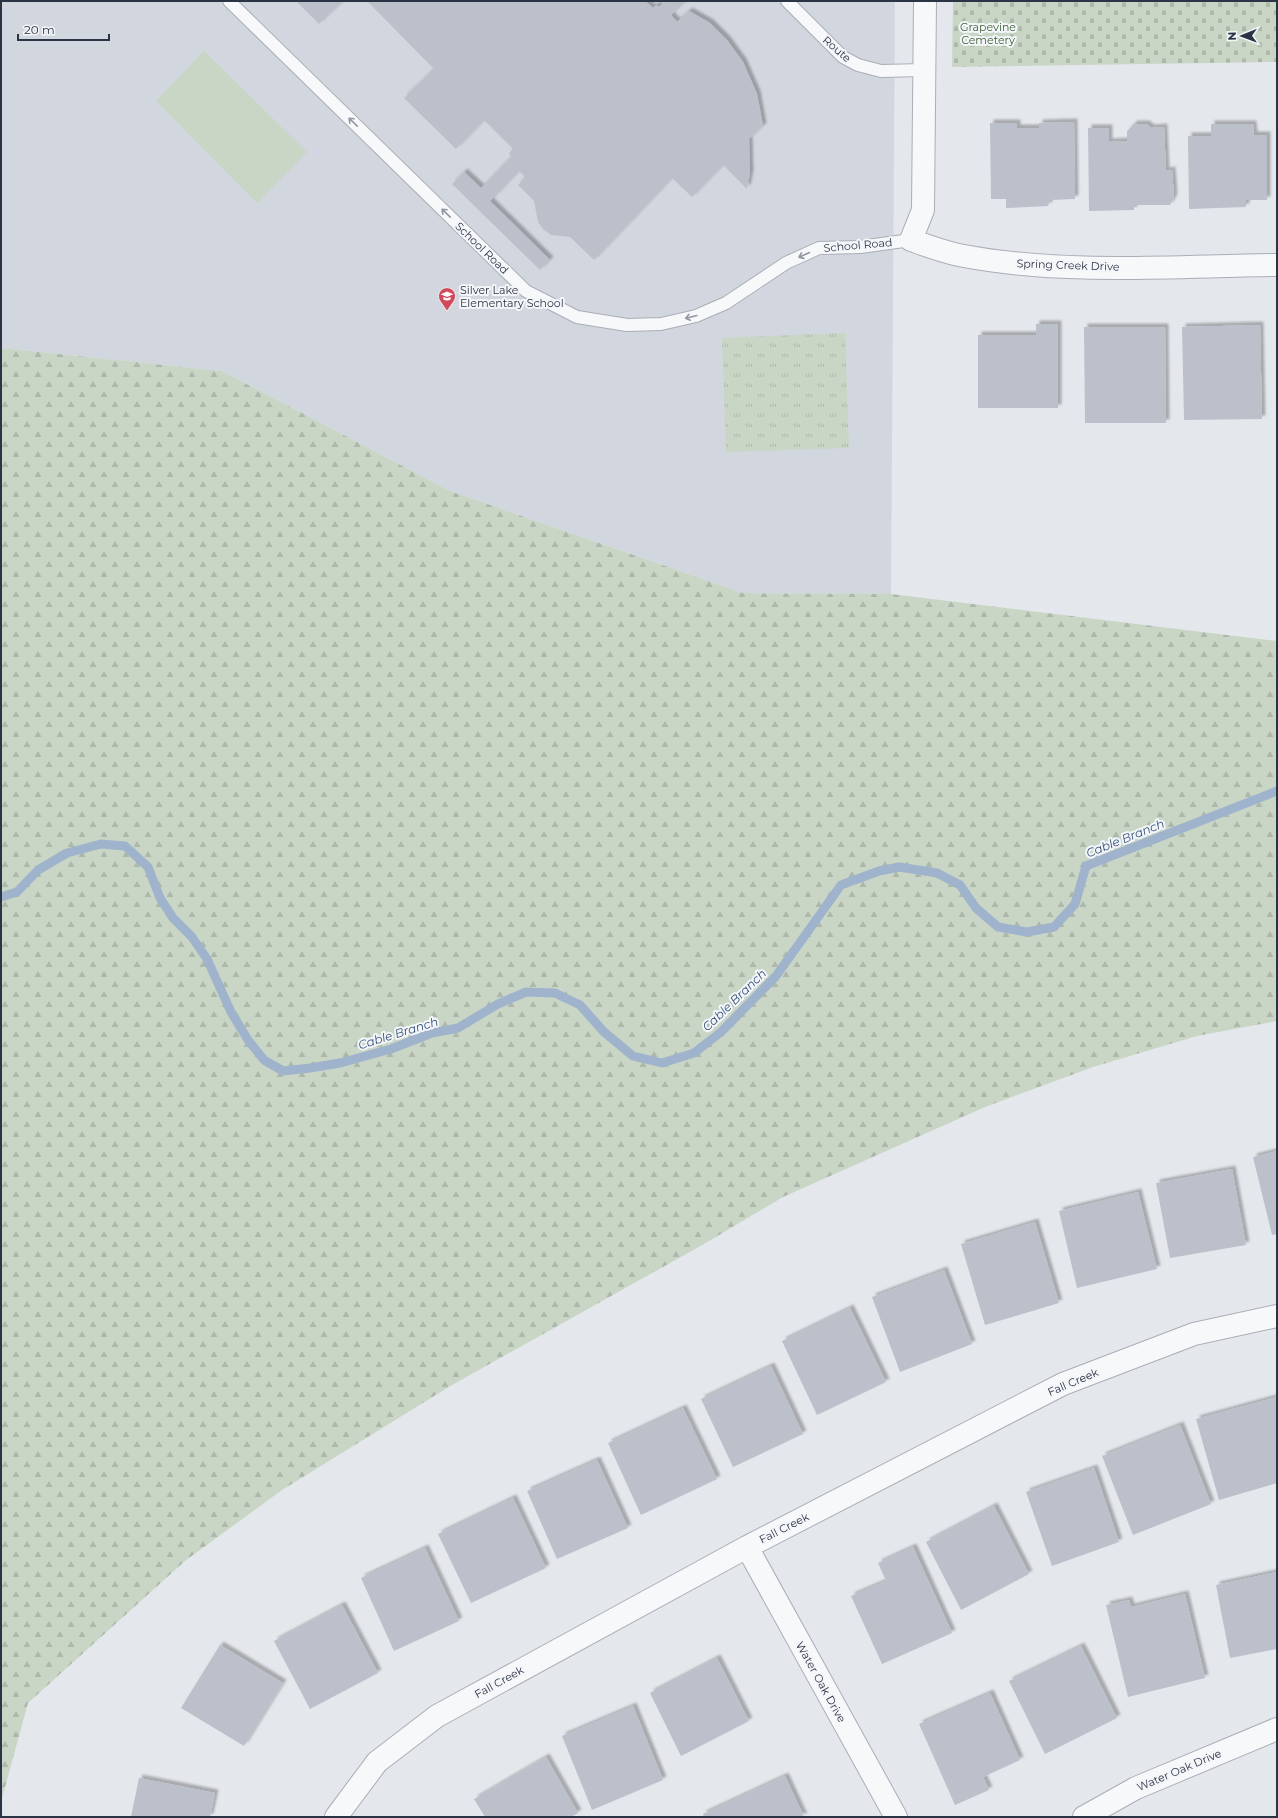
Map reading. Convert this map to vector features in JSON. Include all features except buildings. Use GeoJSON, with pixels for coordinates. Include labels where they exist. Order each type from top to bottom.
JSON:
{"type":"FeatureCollection","features":[{"type":"Feature","properties":{"kind":"street"},"geometry":{"type":"LineString","coordinates":[[911,240],[923,210],[925,1]]}},
{"type":"Feature","properties":{"kind":"street","name":"Spring Creek Drive"},"geometry":{"type":"LineString","coordinates":[[911,240],[962,256],[1030,265],[1116,267],[1277,265]]}},
{"type":"Feature","properties":{"kind":"street","name":"Fall Creek"},"geometry":{"type":"LineString","coordinates":[[336,1817],[377,1762],[437,1716],[747,1547],[1063,1384],[1194,1334],[1277,1316]]}},
{"type":"Feature","properties":{"kind":"street","name":"Water Oak Drive"},"geometry":{"type":"LineString","coordinates":[[747,1547],[896,1817]]}},
{"type":"Feature","properties":{"kind":"street","name":"Water Oak Drive"},"geometry":{"type":"LineString","coordinates":[[1084,1817],[1136,1788],[1277,1729]]}},
{"type":"Feature","properties":{"kind":"lane","name":"School Road"},"geometry":{"type":"LineString","coordinates":[[229,1],[526,291],[577,317],[627,325],[661,324],[696,316],[726,303],[786,263],[819,248],[860,247],[911,240]]}},
{"type":"Feature","properties":{"kind":"lane","name":"Route"},"geometry":{"type":"LineString","coordinates":[[787,1],[843,57],[858,65],[881,71],[924,70]]}},
{"type":"Feature","properties":{"kind":"shaded area","name":"Silver Lake Elementary School"},"geometry":{"type":"Polygon","coordinates":[[[1,1],[895,1],[891,594],[743,593],[450,491],[222,371],[1,348],[1,1]]]}},
{"type":"Feature","properties":{"kind":"green space","name":"Grapevine Cemetery"},"geometry":{"type":"Polygon","coordinates":[[[953,1],[1277,1],[1277,62],[952,67],[953,1]]]}},
{"type":"Feature","properties":{"kind":"green space"},"geometry":{"type":"Polygon","coordinates":[[[204,51],[307,152],[257,203],[156,101],[204,51]]]}},
{"type":"Feature","properties":{"kind":"green space"},"geometry":{"type":"Polygon","coordinates":[[[845,333],[849,448],[726,452],[722,338],[845,333]]]}},
{"type":"Feature","properties":{"kind":"green space"},"geometry":{"type":"Polygon","coordinates":[[[1,348],[222,371],[450,491],[743,593],[891,594],[1277,641],[1277,1021],[1197,1036],[1093,1067],[985,1107],[783,1197],[704,1244],[452,1385],[282,1490],[185,1561],[28,1703],[1,1802],[1,348]]]}},
{"type":"Feature","properties":{"kind":"waterway","name":"Cable Branch"},"geometry":{"type":"LineString","coordinates":[[1,897],[17,892],[38,870],[67,853],[101,844],[125,846],[148,867],[160,898],[173,918],[192,937],[207,959],[231,1012],[248,1040],[264,1060],[283,1071],[340,1063],[391,1049],[432,1033],[458,1028],[498,1004],[526,992],[555,993],[580,1005],[604,1032],[633,1056],[662,1063],[694,1053],[721,1032],[776,976],[841,885],[879,871],[899,867],[937,873],[960,885],[976,908],[998,927],[1027,932],[1054,927],[1075,904],[1086,866],[1277,791]]}},
{"type":"Feature","properties":{"kind":"place","name":"Silver Lake Elementary School"},"geometry":{"type":"Point","coordinates":[447,311]}}]}
